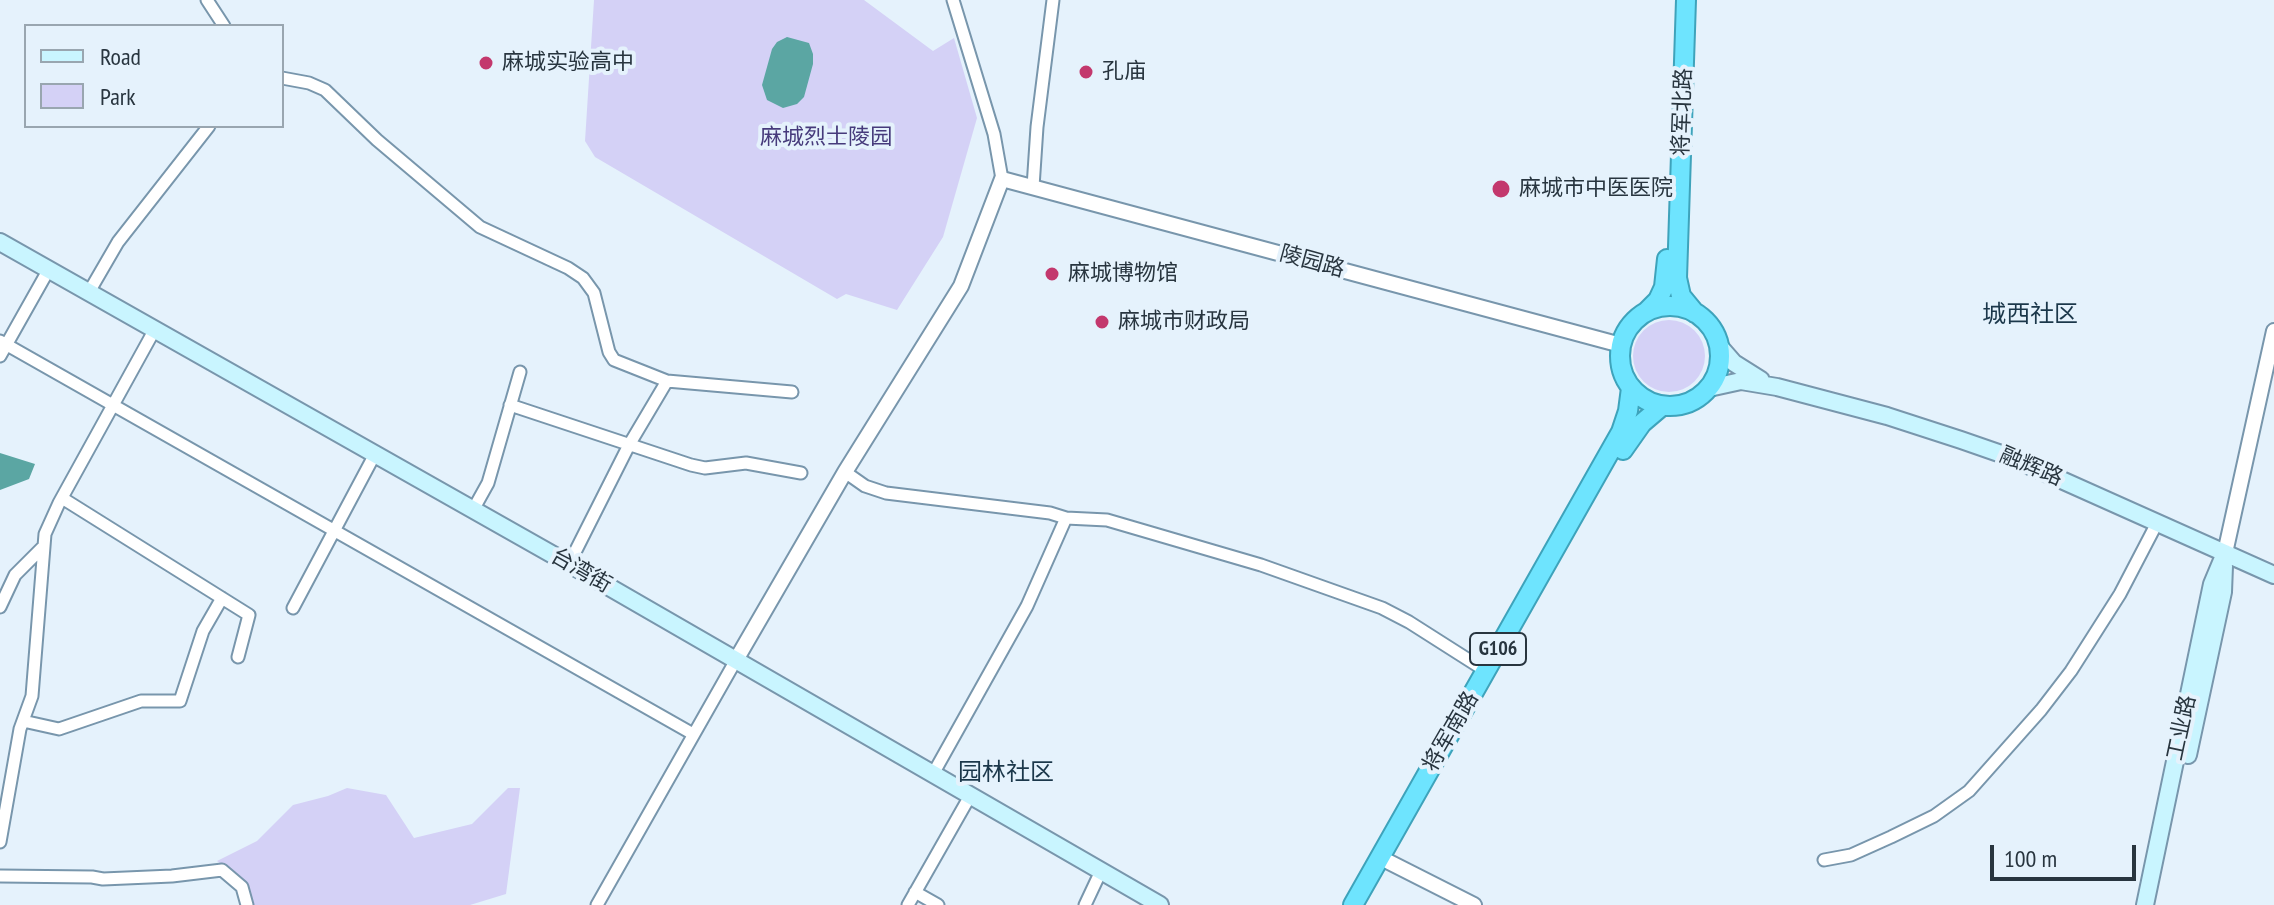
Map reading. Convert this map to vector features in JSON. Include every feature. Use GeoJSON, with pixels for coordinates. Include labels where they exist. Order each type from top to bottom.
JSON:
{"type":"FeatureCollection","features":[{"type":"Feature","properties":{"kind":"highway","name":"将军北路"},"geometry":{"type":"LineString","coordinates":[[1646,312],[1658,300],[1666,278],[1675,0]]}},
{"type":"Feature","properties":{"kind":"highway","name":"将军北路"},"geometry":{"type":"LineString","coordinates":[[1686,0],[1677,278],[1681,296],[1695,313]]}},
{"type":"Feature","properties":{"kind":"highway"},"geometry":{"type":"LineString","coordinates":[[1621,345],[1628,330],[1646,312],[1671,306],[1695,313],[1714,331],[1720,347],[1718,372],[1709,388]]}},
{"type":"Feature","properties":{"kind":"highway","name":"G106"},"geometry":{"type":"LineString","coordinates":[[1621,345],[1622,372],[1631,388]]}},
{"type":"Feature","properties":{"kind":"highway"},"geometry":{"type":"LineString","coordinates":[[1631,388],[1645,400],[1662,406]]}},
{"type":"Feature","properties":{"kind":"highway","name":"将军南路"},"geometry":{"type":"LineString","coordinates":[[1353,905],[1621,432],[1631,388]]}},
{"type":"Feature","properties":{"kind":"highway","name":"G106"},"geometry":{"type":"LineString","coordinates":[[1662,406],[1688,403],[1709,388]]}},
{"type":"Feature","properties":{"kind":"highway","name":"将军南路"},"geometry":{"type":"LineString","coordinates":[[1364,905],[1627,443],[1642,423],[1662,406]]}},
{"type":"Feature","properties":{"kind":"main road","name":"台湾街"},"geometry":{"type":"LineString","coordinates":[[0,242],[569,564],[1160,905]]}},
{"type":"Feature","properties":{"kind":"main road"},"geometry":{"type":"LineString","coordinates":[[1720,347],[1742,369],[1777,387]]}},
{"type":"Feature","properties":{"kind":"main road"},"geometry":{"type":"LineString","coordinates":[[1709,388],[1741,381],[1777,387]]}},
{"type":"Feature","properties":{"kind":"main road","name":"融辉路"},"geometry":{"type":"LineString","coordinates":[[1777,387],[1887,416],[2010,457],[2274,575]]}},
{"type":"Feature","properties":{"kind":"main road","name":"工业路"},"geometry":{"type":"LineString","coordinates":[[2145,905],[2212,584],[2225,553]]}},
{"type":"Feature","properties":{"kind":"main road","name":"工业路"},"geometry":{"type":"LineString","coordinates":[[2156,905],[2223,592],[2225,553]]}},
{"type":"Feature","properties":{"kind":"street"},"geometry":{"type":"LineString","coordinates":[[207,0],[223,24]]}},
{"type":"Feature","properties":{"kind":"street"},"geometry":{"type":"LineString","coordinates":[[597,905],[845,472],[961,286],[1002,179],[994,134],[953,0]]}},
{"type":"Feature","properties":{"kind":"street"},"geometry":{"type":"LineString","coordinates":[[1033,187],[1037,127],[1053,0]]}},
{"type":"Feature","properties":{"kind":"street"},"geometry":{"type":"LineString","coordinates":[[284,78],[325,90],[377,140],[480,227],[583,278],[594,293],[609,352],[614,360],[667,381],[792,392]]}},
{"type":"Feature","properties":{"kind":"street"},"geometry":{"type":"LineString","coordinates":[[89,292],[118,242],[207,128]]}},
{"type":"Feature","properties":{"kind":"street","name":"陵园路"},"geometry":{"type":"LineString","coordinates":[[1002,179],[1621,345]]}},
{"type":"Feature","properties":{"kind":"street"},"geometry":{"type":"LineString","coordinates":[[0,356],[3,343],[49,269]]}},
{"type":"Feature","properties":{"kind":"street"},"geometry":{"type":"LineString","coordinates":[[0,842],[23,721],[32,696],[42,548],[49,524],[155,329]]}},
{"type":"Feature","properties":{"kind":"street","name":"工业路"},"geometry":{"type":"LineString","coordinates":[[2225,553],[2273,336]]}},
{"type":"Feature","properties":{"kind":"street"},"geometry":{"type":"LineString","coordinates":[[3,343],[693,734]]}},
{"type":"Feature","properties":{"kind":"street"},"geometry":{"type":"LineString","coordinates":[[473,510],[488,483],[520,372]]}},
{"type":"Feature","properties":{"kind":"street"},"geometry":{"type":"LineString","coordinates":[[569,564],[629,445],[667,381]]}},
{"type":"Feature","properties":{"kind":"street"},"geometry":{"type":"LineString","coordinates":[[510,405],[705,468],[746,463],[801,473]]}},
{"type":"Feature","properties":{"kind":"street"},"geometry":{"type":"LineString","coordinates":[[293,608],[375,454]]}},
{"type":"Feature","properties":{"kind":"street"},"geometry":{"type":"LineString","coordinates":[[845,472],[865,486],[886,493],[1050,513],[1066,518],[1107,520],[1261,565],[1354,597],[1409,622],[1486,671]]}},
{"type":"Feature","properties":{"kind":"street"},"geometry":{"type":"LineString","coordinates":[[62,498],[249,615],[238,657]]}},
{"type":"Feature","properties":{"kind":"street"},"geometry":{"type":"LineString","coordinates":[[933,774],[1027,606],[1066,518]]}},
{"type":"Feature","properties":{"kind":"street"},"geometry":{"type":"LineString","coordinates":[[1824,860],[1851,855],[1906,830],[1951,806],[1969,791],[2041,710],[2071,671],[2120,594],[2157,523]]}},
{"type":"Feature","properties":{"kind":"street"},"geometry":{"type":"LineString","coordinates":[[0,607],[15,575],[42,548]]}},
{"type":"Feature","properties":{"kind":"street"},"geometry":{"type":"LineString","coordinates":[[23,721],[59,729],[141,701],[180,701],[203,631],[222,598]]}},
{"type":"Feature","properties":{"kind":"street"},"geometry":{"type":"LineString","coordinates":[[908,905],[970,796]]}},
{"type":"Feature","properties":{"kind":"street"},"geometry":{"type":"LineString","coordinates":[[1389,862],[1474,905]]}},
{"type":"Feature","properties":{"kind":"street"},"geometry":{"type":"LineString","coordinates":[[0,876],[103,879],[222,870],[242,887],[247,905]]}},
{"type":"Feature","properties":{"kind":"street"},"geometry":{"type":"LineString","coordinates":[[1085,905],[1101,871]]}},
{"type":"Feature","properties":{"kind":"street"},"geometry":{"type":"LineString","coordinates":[[915,892],[938,905]]}},
{"type":"Feature","properties":{"kind":"green space","name":"麻城烈士陵园"},"geometry":{"type":"Polygon","coordinates":[[[594,0],[864,0],[933,51],[954,38],[977,118],[943,237],[897,310],[846,294],[837,299],[595,157],[585,141],[594,0]]]}},
{"type":"Feature","properties":{"kind":"green space"},"geometry":{"type":"Polygon","coordinates":[[[1669,320],[1689,326],[1699,336],[1705,356],[1699,376],[1689,386],[1669,392],[1649,386],[1639,376],[1633,356],[1639,336],[1649,326],[1669,320]]]}},
{"type":"Feature","properties":{"kind":"green space"},"geometry":{"type":"Polygon","coordinates":[[[347,788],[386,795],[414,838],[472,824],[508,788],[520,788],[506,894],[470,905],[250,905],[242,879],[217,861],[257,841],[293,805],[347,788]]]}},
{"type":"Feature","properties":{"kind":"shaded area"},"geometry":{"type":"Polygon","coordinates":[[[787,37],[809,43],[813,64],[804,97],[797,104],[783,108],[767,100],[762,85],[772,49],[787,37]]]}},
{"type":"Feature","properties":{"kind":"shaded area"},"geometry":{"type":"Polygon","coordinates":[[[0,453],[35,464],[29,479],[0,490],[0,453]]]}},
{"type":"Feature","properties":{"kind":"place","name":"麻城实验高中"},"geometry":{"type":"Point","coordinates":[486,63]}},
{"type":"Feature","properties":{"kind":"place","name":"孔庙"},"geometry":{"type":"Point","coordinates":[1086,72]}},
{"type":"Feature","properties":{"kind":"place","name":"麻城市中医医院"},"geometry":{"type":"Point","coordinates":[1501,189]}},
{"type":"Feature","properties":{"kind":"place","name":"麻城博物馆"},"geometry":{"type":"Point","coordinates":[1052,274]}},
{"type":"Feature","properties":{"kind":"place","name":"麻城市财政局"},"geometry":{"type":"Point","coordinates":[1102,322]}},
{"type":"Feature","properties":{"kind":"district","name":"城西社区"},"geometry":{"type":"Point","coordinates":[2030,315]}},
{"type":"Feature","properties":{"kind":"district","name":"园林社区"},"geometry":{"type":"Point","coordinates":[1006,773]}}]}
